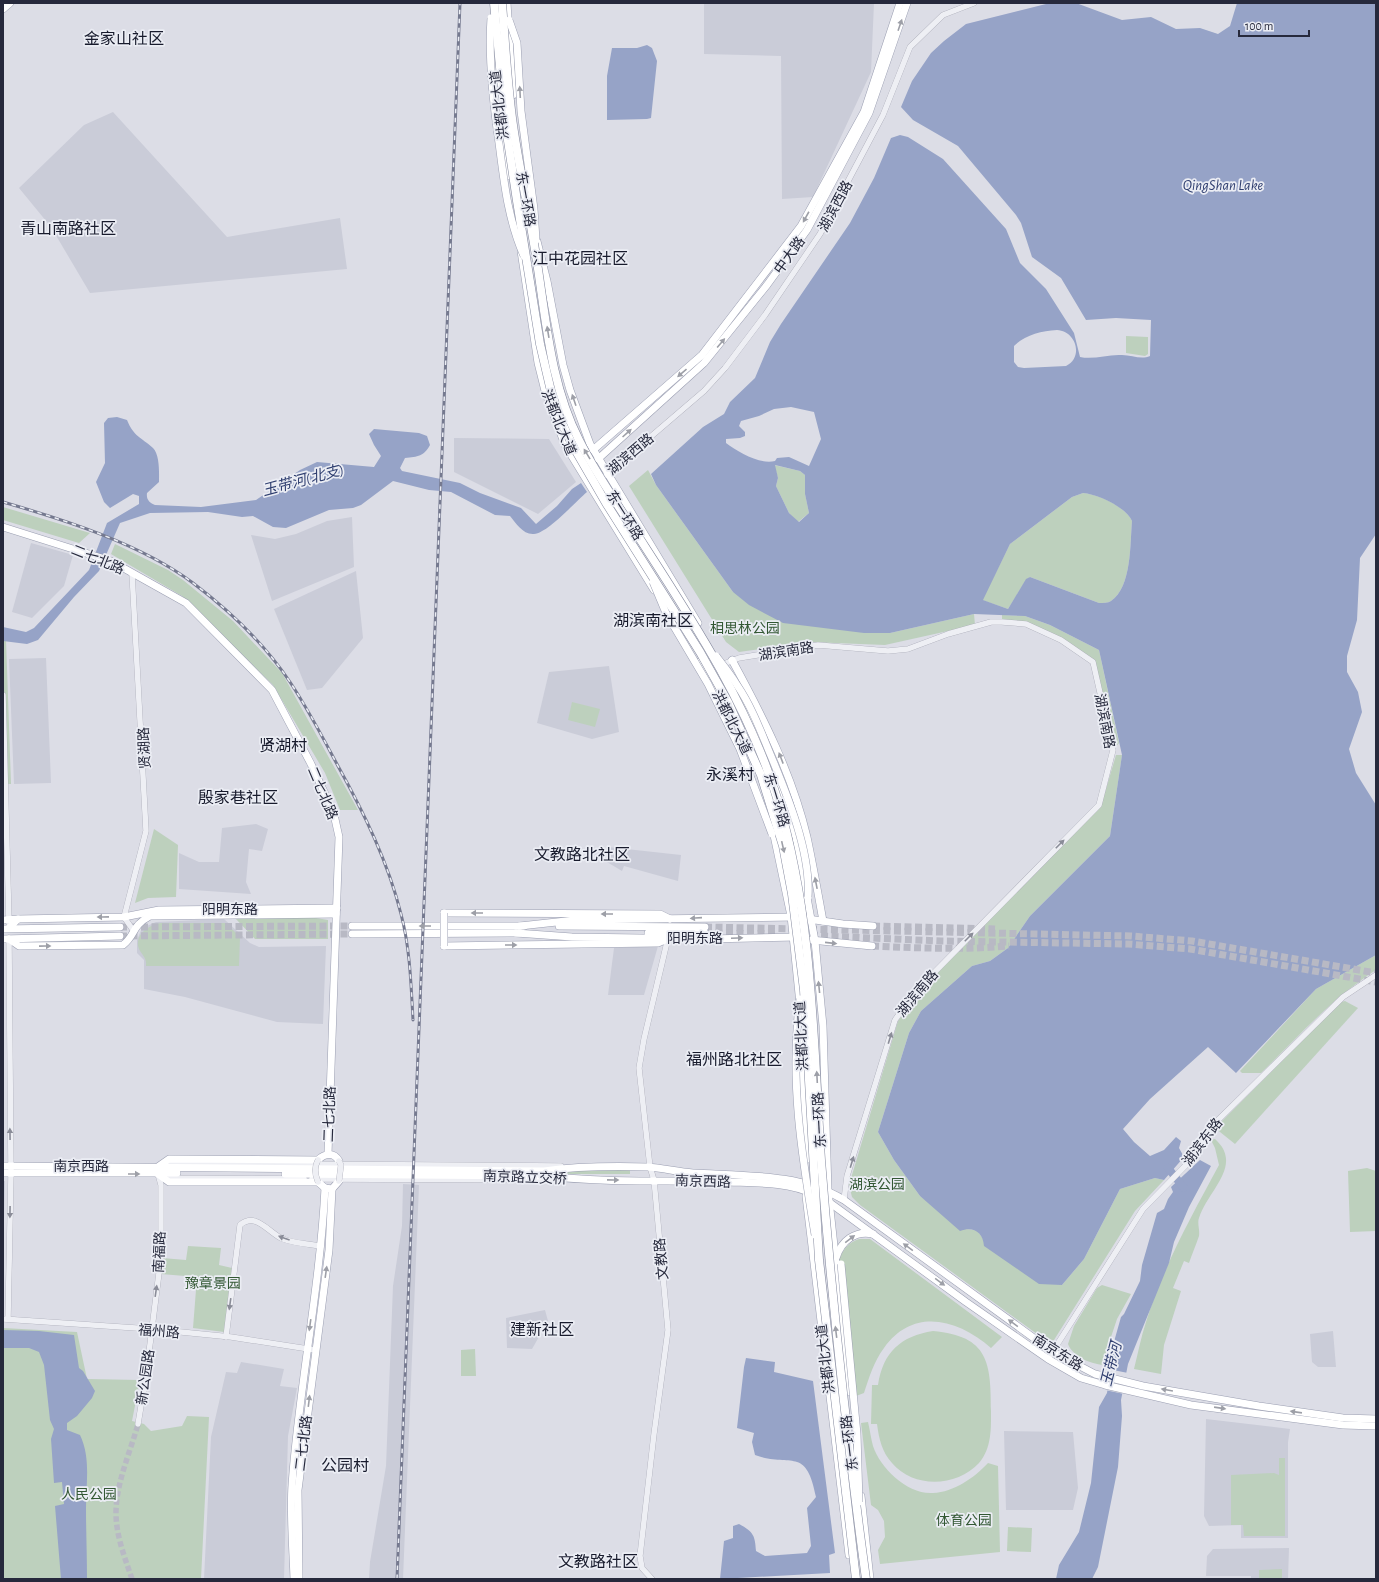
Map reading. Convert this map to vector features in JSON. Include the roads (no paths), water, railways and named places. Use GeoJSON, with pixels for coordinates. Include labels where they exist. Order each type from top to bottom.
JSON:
{"type":"FeatureCollection","features":[{"type":"Feature","properties":{"kind":"highway","name":"东一环路"},"geometry":{"type":"LineString","coordinates":[[494,3],[505,122],[540,344],[559,417],[576,452],[700,652],[745,738],[761,775],[783,846],[792,894],[804,990],[819,1260],[856,1579]]}},
{"type":"Feature","properties":{"kind":"highway","name":"东一环路"},"geometry":{"type":"LineString","coordinates":[[502,3],[512,119],[549,341],[558,384],[567,415],[584,449],[697,630],[754,734],[778,800],[790,845],[800,893],[812,989],[820,1145],[831,1288],[866,1579]]}},
{"type":"Feature","properties":{"kind":"main road"},"geometry":{"type":"LineString","coordinates":[[3,9],[10,3]]}},
{"type":"Feature","properties":{"kind":"main road","name":"洪都北大道"},"geometry":{"type":"LineString","coordinates":[[490,3],[499,118],[517,221],[538,363],[545,391],[565,445],[728,709],[756,771],[768,809],[772,834],[791,916],[802,1027],[807,1211],[852,1579]]}},
{"type":"Feature","properties":{"kind":"main road","name":"洪都北大道"},"geometry":{"type":"LineString","coordinates":[[507,3],[516,126],[534,230],[547,281],[563,364],[577,409],[598,459],[689,608],[743,703],[768,756],[796,838],[815,941],[823,1026],[828,1191],[834,1245],[838,1260],[870,1579]]}},
{"type":"Feature","properties":{"kind":"main road","name":"中大路"},"geometry":{"type":"LineString","coordinates":[[593,450],[702,355],[801,226],[864,112],[900,3]]}},
{"type":"Feature","properties":{"kind":"main road","name":"中大路"},"geometry":{"type":"LineString","coordinates":[[598,459],[704,363],[768,284],[807,230],[869,113],[907,3]]}},
{"type":"Feature","properties":{"kind":"main road"},"geometry":{"type":"LineString","coordinates":[[491,18],[490,38],[495,112],[506,194],[514,231],[527,262]]}},
{"type":"Feature","properties":{"kind":"main road"},"geometry":{"type":"LineString","coordinates":[[509,20],[517,43],[521,111],[535,214],[536,256]]}},
{"type":"Feature","properties":{"kind":"main road","name":"二七北路"},"geometry":{"type":"LineString","coordinates":[[3,527],[90,553],[111,561],[186,603],[272,690],[311,764],[336,819],[338,837],[337,911],[328,1154]]}},
{"type":"Feature","properties":{"kind":"main road"},"geometry":{"type":"LineString","coordinates":[[643,562],[666,612],[708,684],[740,749],[772,834]]}},
{"type":"Feature","properties":{"kind":"main road"},"geometry":{"type":"LineString","coordinates":[[697,630],[737,685],[755,716],[790,804],[809,882],[808,897]]}},
{"type":"Feature","properties":{"kind":"main road"},"geometry":{"type":"LineString","coordinates":[[732,660],[765,720],[793,791],[806,836],[823,921]]}},
{"type":"Feature","properties":{"kind":"main road","name":"阳明东路"},"geometry":{"type":"LineString","coordinates":[[6,920],[124,917],[159,910],[337,911]]}},
{"type":"Feature","properties":{"kind":"main road","name":"阳明东路"},"geometry":{"type":"LineString","coordinates":[[6,939],[19,946],[123,945],[128,941],[139,921],[150,916],[337,911]]}},
{"type":"Feature","properties":{"kind":"main road"},"geometry":{"type":"LineString","coordinates":[[668,938],[658,943],[444,946],[444,913],[660,914],[672,920]]}},
{"type":"Feature","properties":{"kind":"main road","name":"阳明东路"},"geometry":{"type":"LineString","coordinates":[[520,926],[575,920],[672,920],[709,917],[791,916],[872,926]]}},
{"type":"Feature","properties":{"kind":"main road"},"geometry":{"type":"LineString","coordinates":[[6,929],[18,919]]}},
{"type":"Feature","properties":{"kind":"main road","name":"阳明东路"},"geometry":{"type":"LineString","coordinates":[[352,926],[520,926],[705,930],[352,934]]}},
{"type":"Feature","properties":{"kind":"main road"},"geometry":{"type":"LineString","coordinates":[[6,929],[120,927]]}},
{"type":"Feature","properties":{"kind":"main road","name":"阳明东路"},"geometry":{"type":"LineString","coordinates":[[516,933],[572,937],[792,937],[815,941],[872,946]]}},
{"type":"Feature","properties":{"kind":"main road"},"geometry":{"type":"LineString","coordinates":[[6,939],[120,936]]}},
{"type":"Feature","properties":{"kind":"main road"},"geometry":{"type":"LineString","coordinates":[[800,999],[795,1031],[800,1141],[819,1260]]}},
{"type":"Feature","properties":{"kind":"main road"},"geometry":{"type":"LineString","coordinates":[[159,1166],[169,1159],[318,1160],[323,1155],[328,1154],[334,1156],[339,1161]]}},
{"type":"Feature","properties":{"kind":"main road","name":"南京西路"},"geometry":{"type":"LineString","coordinates":[[3,1173],[8,1168],[159,1166]]}},
{"type":"Feature","properties":{"kind":"main road","name":"南京路立交桥"},"geometry":{"type":"LineString","coordinates":[[159,1166],[171,1169],[536,1171],[573,1167]]}},
{"type":"Feature","properties":{"kind":"main road","name":"南京西路"},"geometry":{"type":"LineString","coordinates":[[573,1167],[650,1167],[673,1172],[766,1178],[806,1183],[828,1191]]}},
{"type":"Feature","properties":{"kind":"main road","name":"南京西路"},"geometry":{"type":"LineString","coordinates":[[8,1168],[158,1174]]}},
{"type":"Feature","properties":{"kind":"main road"},"geometry":{"type":"LineString","coordinates":[[158,1174],[169,1182],[318,1182],[329,1189],[339,1181]]}},
{"type":"Feature","properties":{"kind":"main road","name":"南京路立交桥"},"geometry":{"type":"LineString","coordinates":[[158,1174],[545,1176],[574,1179]]}},
{"type":"Feature","properties":{"kind":"main road","name":"南京西路"},"geometry":{"type":"LineString","coordinates":[[574,1179],[764,1184],[806,1191],[829,1201]]}},
{"type":"Feature","properties":{"kind":"main road","name":"二七北路"},"geometry":{"type":"LineString","coordinates":[[294,1579],[292,1486],[307,1349],[329,1189]]}},
{"type":"Feature","properties":{"kind":"main road","name":"二七北路"},"geometry":{"type":"LineString","coordinates":[[299,1579],[298,1490],[329,1250],[329,1189]]}},
{"type":"Feature","properties":{"kind":"main road","name":"南京东路"},"geometry":{"type":"LineString","coordinates":[[828,1191],[844,1200],[1053,1352],[1095,1374],[1126,1382],[1259,1406],[1343,1418],[1376,1420]]}},
{"type":"Feature","properties":{"kind":"main road","name":"南京东路"},"geometry":{"type":"LineString","coordinates":[[829,1201],[966,1302],[1048,1359],[1080,1378],[1105,1386],[1191,1405],[1343,1425],[1376,1426]]}},
{"type":"Feature","properties":{"kind":"main road"},"geometry":{"type":"LineString","coordinates":[[861,1540],[857,1434],[838,1260],[844,1243],[854,1235],[868,1233],[875,1235]]}},
{"type":"Feature","properties":{"kind":"street","name":"湖滨西路"},"geometry":{"type":"LineString","coordinates":[[591,487],[704,391],[725,368],[765,315],[820,234],[884,115],[910,47],[943,15],[974,3]]}},
{"type":"Feature","properties":{"kind":"street","name":"贤湖路"},"geometry":{"type":"LineString","coordinates":[[133,574],[148,832],[129,910],[130,914],[136,914]]}},
{"type":"Feature","properties":{"kind":"street","name":"贤湖路"},"geometry":{"type":"LineString","coordinates":[[124,917],[146,831],[133,574]]}},
{"type":"Feature","properties":{"kind":"street","name":"湖滨南路"},"geometry":{"type":"LineString","coordinates":[[721,665],[739,658],[818,645],[888,651],[908,649],[948,634],[991,622],[1026,624],[1061,640],[1093,662],[1113,750],[1099,805],[915,992],[895,1020],[847,1176],[844,1200]]}},
{"type":"Feature","properties":{"kind":"street"},"geometry":{"type":"LineString","coordinates":[[3,695],[6,929]]}},
{"type":"Feature","properties":{"kind":"street"},"geometry":{"type":"LineString","coordinates":[[124,917],[133,930]]}},
{"type":"Feature","properties":{"kind":"street","name":"文教路"},"geometry":{"type":"LineString","coordinates":[[652,1579],[642,1568],[640,1556],[668,1330],[654,1180],[650,1167],[639,1068],[644,1039],[668,938]]}},
{"type":"Feature","properties":{"kind":"street"},"geometry":{"type":"LineString","coordinates":[[6,939],[8,1168],[6,1319]]}},
{"type":"Feature","properties":{"kind":"street","name":"湖滨东路"},"geometry":{"type":"LineString","coordinates":[[1048,1359],[1143,1209],[1187,1164],[1204,1141],[1214,1124],[1343,997],[1376,975]]}},
{"type":"Feature","properties":{"kind":"street","name":"二七北路"},"geometry":{"type":"LineString","coordinates":[[318,1160],[316,1164],[315,1176],[318,1182]]}},
{"type":"Feature","properties":{"kind":"street","name":"二七北路"},"geometry":{"type":"LineString","coordinates":[[339,1161],[341,1165],[339,1181]]}},
{"type":"Feature","properties":{"kind":"street","name":"南福路"},"geometry":{"type":"LineString","coordinates":[[151,1329],[161,1257],[161,1185],[158,1174]]}},
{"type":"Feature","properties":{"kind":"street"},"geometry":{"type":"LineString","coordinates":[[226,1337],[240,1226],[246,1221],[258,1222],[281,1238],[322,1246]]}},
{"type":"Feature","properties":{"kind":"street","name":"福州路"},"geometry":{"type":"LineString","coordinates":[[6,1319],[151,1329],[226,1337],[315,1350]]}},
{"type":"Feature","properties":{"kind":"street","name":"新公园路"},"geometry":{"type":"LineString","coordinates":[[138,1424],[146,1376],[151,1329]]}},
{"type":"Feature","properties":{"kind":"water","name":"QingShan Lake"},"geometry":{"type":"Polygon","coordinates":[[[1050,3],[1076,3],[1122,20],[1151,17],[1176,29],[1200,28],[1218,34],[1230,26],[1237,3],[1376,3],[1376,534],[1360,558],[1357,620],[1347,656],[1347,672],[1358,692],[1362,712],[1349,749],[1356,773],[1376,805],[1376,955],[1316,989],[1236,1073],[1208,1047],[1150,1099],[1123,1129],[1134,1142],[1150,1156],[1164,1150],[1176,1137],[1181,1141],[1179,1148],[1184,1157],[1164,1180],[1155,1178],[1120,1189],[1084,1259],[1062,1285],[1039,1284],[984,1246],[982,1237],[976,1231],[969,1229],[960,1231],[920,1196],[894,1160],[878,1132],[909,1033],[921,1011],[972,966],[990,961],[1008,948],[1030,916],[1110,836],[1122,755],[1099,650],[1050,625],[1025,616],[974,614],[890,633],[864,633],[783,623],[749,605],[733,592],[656,485],[651,474],[703,427],[724,414],[730,402],[755,378],[770,342],[781,324],[850,223],[874,178],[891,138],[900,135],[908,137],[943,159],[1006,229],[1020,263],[1046,289],[1074,333],[1080,357],[1090,358],[1117,355],[1140,357],[1150,356],[1151,320],[1116,318],[1086,320],[1061,278],[1032,257],[1021,223],[1016,215],[958,146],[913,120],[901,107],[912,81],[931,53],[966,24],[1050,3]],[[1051,331],[1028,336],[1014,346],[1014,362],[1018,367],[1066,366],[1072,362],[1076,351],[1073,339],[1064,331],[1051,331]],[[791,407],[774,409],[759,416],[741,421],[739,426],[745,432],[745,436],[726,439],[726,443],[749,457],[763,461],[769,462],[775,461],[777,458],[789,457],[809,466],[821,439],[814,412],[791,407]],[[775,465],[778,478],[776,486],[789,513],[799,522],[809,513],[805,494],[805,475],[800,471],[775,465]],[[1083,493],[1072,497],[1010,544],[983,600],[1008,609],[1026,579],[1030,577],[1099,603],[1110,602],[1118,594],[1123,586],[1129,564],[1132,521],[1129,516],[1118,506],[1096,496],[1083,493]]]}},
{"type":"Feature","properties":{"kind":"water"},"geometry":{"type":"Polygon","coordinates":[[[647,45],[652,48],[657,61],[651,118],[607,120],[607,76],[612,48],[637,48],[647,45]]]}},
{"type":"Feature","properties":{"kind":"water","name":"玉带河(北支)"},"geometry":{"type":"Polygon","coordinates":[[[117,417],[127,420],[132,430],[153,448],[157,455],[159,464],[159,482],[147,493],[147,498],[149,501],[155,505],[201,507],[256,500],[300,470],[317,462],[374,467],[381,456],[369,434],[374,429],[419,433],[427,436],[430,445],[428,449],[423,454],[405,458],[400,468],[402,471],[460,483],[480,493],[521,508],[536,524],[557,506],[572,489],[581,483],[587,492],[554,523],[534,534],[523,531],[510,516],[495,515],[451,492],[429,490],[393,481],[361,505],[353,508],[329,510],[286,528],[273,527],[253,516],[242,517],[208,512],[150,513],[120,523],[99,571],[74,597],[38,640],[27,644],[3,641],[3,627],[26,632],[34,628],[89,570],[107,523],[139,504],[139,496],[133,494],[110,508],[104,502],[96,482],[105,463],[104,423],[108,418],[117,417]]]}},
{"type":"Feature","properties":{"kind":"water"},"geometry":{"type":"Polygon","coordinates":[[[1200,1160],[1211,1166],[1189,1207],[1174,1242],[1169,1263],[1128,1364],[1121,1400],[1122,1416],[1118,1467],[1098,1567],[1092,1579],[1056,1579],[1059,1565],[1079,1532],[1091,1483],[1099,1407],[1107,1393],[1111,1366],[1110,1356],[1121,1317],[1124,1314],[1140,1281],[1142,1265],[1157,1213],[1164,1209],[1173,1192],[1171,1187],[1200,1160]]]}},
{"type":"Feature","properties":{"kind":"water"},"geometry":{"type":"Polygon","coordinates":[[[3,1330],[39,1331],[74,1335],[79,1368],[83,1371],[95,1391],[92,1398],[77,1416],[67,1423],[67,1430],[80,1435],[86,1453],[87,1579],[61,1579],[55,1506],[64,1504],[62,1482],[54,1483],[51,1439],[54,1429],[50,1420],[44,1365],[39,1352],[29,1348],[3,1348],[3,1330]]]}},
{"type":"Feature","properties":{"kind":"water"},"geometry":{"type":"Polygon","coordinates":[[[746,1358],[775,1362],[774,1372],[813,1381],[835,1553],[829,1555],[830,1573],[720,1579],[724,1541],[733,1538],[733,1526],[739,1524],[748,1529],[753,1535],[756,1551],[765,1556],[807,1553],[811,1546],[807,1508],[816,1497],[812,1481],[807,1470],[802,1464],[795,1461],[755,1455],[752,1442],[754,1433],[737,1428],[746,1358]]]}},
{"type":"Feature","properties":{"kind":"waterway","name":"玉带河"},"geometry":{"type":"LineString","coordinates":[[1168,1168],[1184,1188]]}},
{"type":"Feature","properties":{"kind":"tunnel"},"geometry":{"type":"LineString","coordinates":[[120,927],[352,926]]}},
{"type":"Feature","properties":{"kind":"tunnel"},"geometry":{"type":"LineString","coordinates":[[873,926],[995,929]]}},
{"type":"Feature","properties":{"kind":"tunnel"},"geometry":{"type":"LineString","coordinates":[[705,927],[1131,936],[1192,941],[1376,973]]}},
{"type":"Feature","properties":{"kind":"tunnel"},"geometry":{"type":"LineString","coordinates":[[705,933],[775,934]]}},
{"type":"Feature","properties":{"kind":"tunnel"},"geometry":{"type":"LineString","coordinates":[[120,936],[352,934]]}},
{"type":"Feature","properties":{"kind":"tunnel"},"geometry":{"type":"LineString","coordinates":[[800,935],[941,941],[1128,944],[1190,949],[1376,982]]}},
{"type":"Feature","properties":{"kind":"tunnel"},"geometry":{"type":"LineString","coordinates":[[872,946],[923,948],[1009,946]]}},
{"type":"Feature","properties":{"kind":"tunnel"},"geometry":{"type":"LineString","coordinates":[[132,1579],[119,1538],[116,1513],[118,1491],[138,1424]]}},
{"type":"Feature","properties":{"kind":"railway"},"geometry":{"type":"LineString","coordinates":[[397,1579],[460,3]]}},
{"type":"Feature","properties":{"kind":"railway"},"geometry":{"type":"LineString","coordinates":[[3,502],[77,525],[150,556],[193,583],[220,605],[246,628],[269,654],[290,682],[315,724],[357,802],[382,857],[396,895],[404,927],[410,966],[413,1020]]}},
{"type":"Feature","properties":{"kind":"district","name":"金家山社区"},"geometry":{"type":"Point","coordinates":[124,38]}},
{"type":"Feature","properties":{"kind":"district","name":"青山南路社区"},"geometry":{"type":"Point","coordinates":[68,228]}},
{"type":"Feature","properties":{"kind":"district","name":"江中花园社区"},"geometry":{"type":"Point","coordinates":[580,258]}},
{"type":"Feature","properties":{"kind":"district","name":"湖滨南社区"},"geometry":{"type":"Point","coordinates":[653,620]}},
{"type":"Feature","properties":{"kind":"district","name":"贤湖村"},"geometry":{"type":"Point","coordinates":[283,745]}},
{"type":"Feature","properties":{"kind":"district","name":"永溪村"},"geometry":{"type":"Point","coordinates":[730,774]}},
{"type":"Feature","properties":{"kind":"district","name":"殷家巷社区"},"geometry":{"type":"Point","coordinates":[238,797]}},
{"type":"Feature","properties":{"kind":"district","name":"文教路北社区"},"geometry":{"type":"Point","coordinates":[582,854]}},
{"type":"Feature","properties":{"kind":"district","name":"福州路北社区"},"geometry":{"type":"Point","coordinates":[734,1059]}},
{"type":"Feature","properties":{"kind":"district","name":"建新社区"},"geometry":{"type":"Point","coordinates":[542,1329]}},
{"type":"Feature","properties":{"kind":"district","name":"公园村"},"geometry":{"type":"Point","coordinates":[345,1465]}},
{"type":"Feature","properties":{"kind":"district","name":"文教路社区"},"geometry":{"type":"Point","coordinates":[598,1561]}},
{"type":"Feature","properties":{"kind":"park label","name":"相思林公园"},"geometry":{"type":"Point","coordinates":[745,628]}},
{"type":"Feature","properties":{"kind":"park label","name":"湖滨公园"},"geometry":{"type":"Point","coordinates":[877,1184]}},
{"type":"Feature","properties":{"kind":"park label","name":"豫章景园"},"geometry":{"type":"Point","coordinates":[213,1283]}},
{"type":"Feature","properties":{"kind":"park label","name":"人民公园"},"geometry":{"type":"Point","coordinates":[89,1494]}},
{"type":"Feature","properties":{"kind":"park label","name":"体育公园"},"geometry":{"type":"Point","coordinates":[964,1520]}}]}
